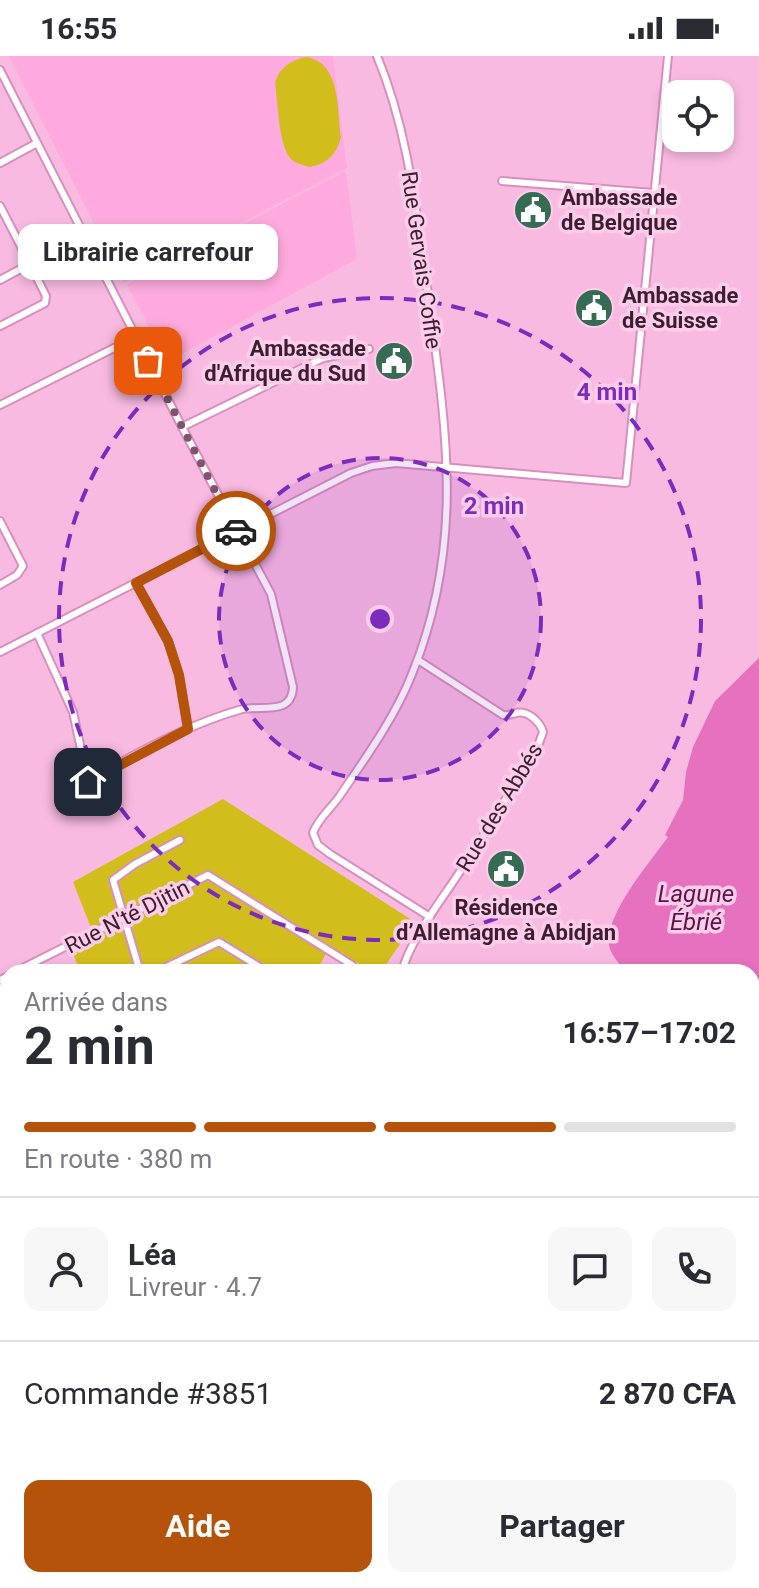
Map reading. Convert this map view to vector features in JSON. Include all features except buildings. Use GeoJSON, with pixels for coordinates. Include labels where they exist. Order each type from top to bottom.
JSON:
{"type":"FeatureCollection","features":[{"type":"Feature","properties":{"kind":"street","name":"Rue Gervais Coffie"},"geometry":{"type":"LineString","coordinates":[[377,56],[400,122],[413,184],[448,468],[448,507],[433,615],[411,677],[373,746],[313,833],[318,845],[330,854],[430,917]]}},
{"type":"Feature","properties":{"kind":"street"},"geometry":{"type":"LineString","coordinates":[[0,652],[351,473],[372,466],[396,463],[626,483],[668,56]]}},
{"type":"Feature","properties":{"kind":"street"},"geometry":{"type":"LineString","coordinates":[[0,70],[274,601],[293,687],[288,704],[279,708],[251,707],[188,729],[76,790]]}},
{"type":"Feature","properties":{"kind":"street"},"geometry":{"type":"LineString","coordinates":[[0,163],[37,143]]}},
{"type":"Feature","properties":{"kind":"street"},"geometry":{"type":"LineString","coordinates":[[502,181],[653,193]]}},
{"type":"Feature","properties":{"kind":"street"},"geometry":{"type":"LineString","coordinates":[[0,206],[46,296],[45,303],[0,326]]}},
{"type":"Feature","properties":{"kind":"street"},"geometry":{"type":"LineString","coordinates":[[0,280],[30,264]]}},
{"type":"Feature","properties":{"kind":"street"},"geometry":{"type":"LineString","coordinates":[[0,405],[136,337]]}},
{"type":"Feature","properties":{"kind":"street"},"geometry":{"type":"LineString","coordinates":[[182,427],[323,358],[369,349]]}},
{"type":"Feature","properties":{"kind":"street"},"geometry":{"type":"LineString","coordinates":[[0,521],[23,566],[20,573],[0,585]]}},
{"type":"Feature","properties":{"kind":"street"},"geometry":{"type":"LineString","coordinates":[[136,583],[168,641],[179,675],[188,729]]}},
{"type":"Feature","properties":{"kind":"street"},"geometry":{"type":"LineString","coordinates":[[37,633],[73,712],[88,782]]}},
{"type":"Feature","properties":{"kind":"street","name":"Rue des Abbés"},"geometry":{"type":"LineString","coordinates":[[404,964],[543,732],[540,724],[529,716],[516,713],[503,715],[418,660]]}},
{"type":"Feature","properties":{"kind":"street"},"geometry":{"type":"LineString","coordinates":[[138,964],[113,880],[135,864],[180,840]]}},
{"type":"Feature","properties":{"kind":"street","name":"Rue N'té Djitin"},"geometry":{"type":"LineString","coordinates":[[31,964],[208,875],[350,964]]}},
{"type":"Feature","properties":{"kind":"street"},"geometry":{"type":"LineString","coordinates":[[173,964],[219,942],[255,964]]}},
{"type":"Feature","properties":{"kind":"shaded area"},"geometry":{"type":"Polygon","coordinates":[[[9,56],[333,56],[347,168],[124,283],[9,56]]]}},
{"type":"Feature","properties":{"kind":"shaded area"},"geometry":{"type":"Polygon","coordinates":[[[306,57],[326,68],[331,77],[341,137],[330,157],[310,167],[294,161],[287,154],[281,135],[275,83],[286,66],[306,57]]]}},
{"type":"Feature","properties":{"kind":"shaded area"},"geometry":{"type":"Polygon","coordinates":[[[346,171],[357,259],[167,362],[127,284],[346,171]]]}},
{"type":"Feature","properties":{"kind":"shaded area"},"geometry":{"type":"Polygon","coordinates":[[[223,799],[415,922],[386,964],[360,964],[329,948],[320,964],[77,964],[72,950],[95,938],[73,882],[223,799]]]}},
{"type":"Feature","properties":{"kind":"water","name":"Lagune Ébrié"},"geometry":{"type":"Polygon","coordinates":[[[759,658],[759,964],[619,964],[609,945],[614,919],[640,874],[668,837],[665,835],[683,800],[693,747],[715,701],[759,658]]]}},
{"type":"Feature","properties":{"kind":"way so far"},"geometry":{"type":"LineString","coordinates":[[148,361],[236,531]]}},
{"type":"Feature","properties":{"kind":"place","name":"Ambassade de Belgique"},"geometry":{"type":"Point","coordinates":[533,210]}},
{"type":"Feature","properties":{"kind":"place","name":"Ambassade de Suisse"},"geometry":{"type":"Point","coordinates":[594,308]}},
{"type":"Feature","properties":{"kind":"place","name":"Librairie carrefour"},"geometry":{"type":"Point","coordinates":[148,361]}},
{"type":"Feature","properties":{"kind":"place","name":"Ambassade d'Afrique du Sud"},"geometry":{"type":"Point","coordinates":[394,361]}},
{"type":"Feature","properties":{"kind":"place","name":"Résidence d’Allemagne à Abidjan"},"geometry":{"type":"Point","coordinates":[506,869]}},
{"type":"Feature","properties":{"kind":"route"},"geometry":{"type":"LineString","coordinates":[[88,782],[188,729],[179,675],[168,641],[136,583],[236,531]]}}]}
